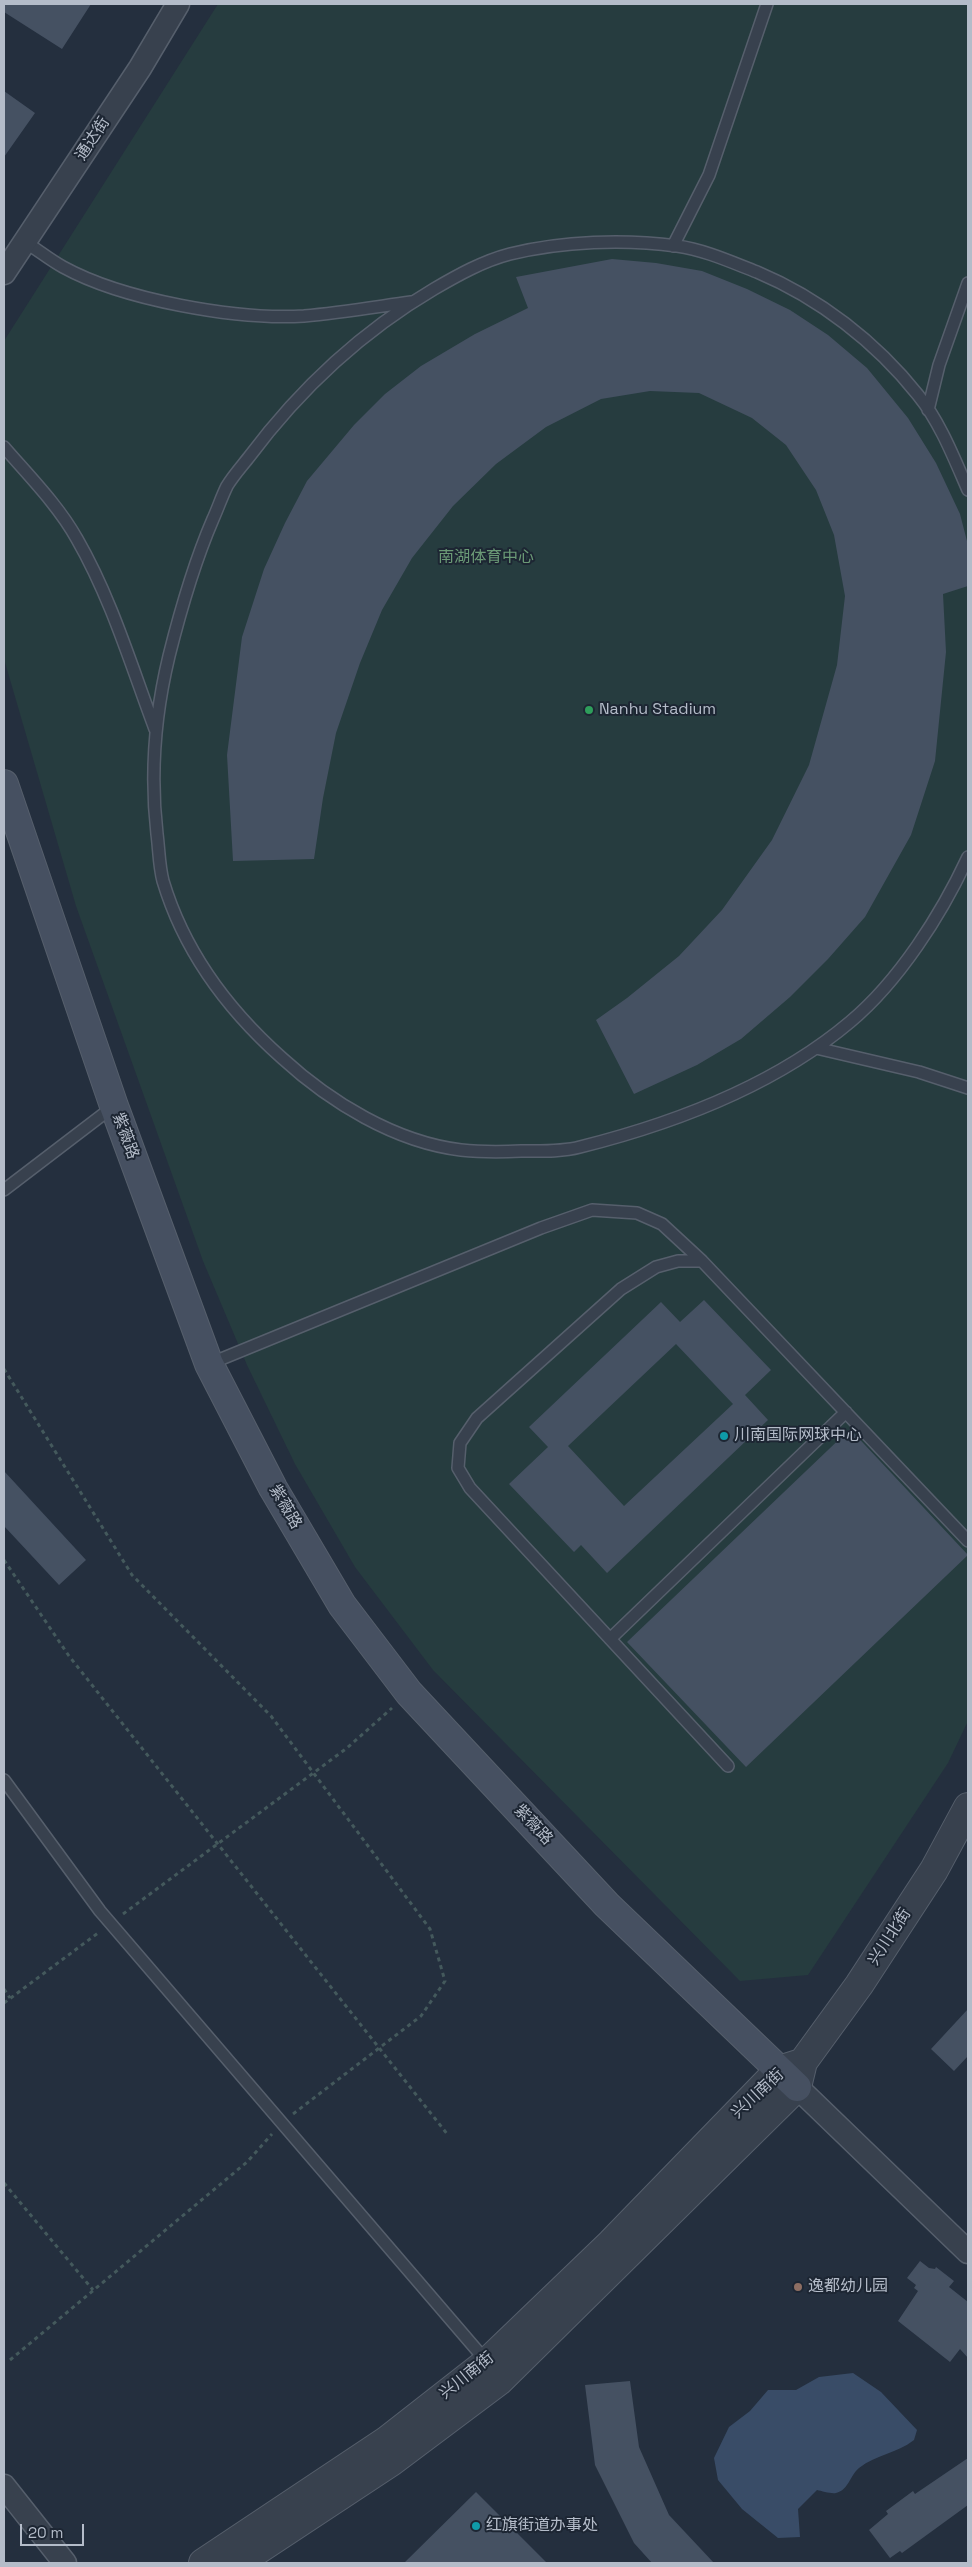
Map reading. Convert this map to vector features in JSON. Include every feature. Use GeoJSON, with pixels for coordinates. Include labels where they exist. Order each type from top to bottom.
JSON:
{"type":"FeatureCollection","features":[{"type":"Feature","properties":{"kind":"main road","name":"紫薇路"},"geometry":{"type":"LineString","coordinates":[[4,784],[114,1106],[209,1364],[273,1488],[342,1605],[409,1693],[607,1905],[793,2073]]}},
{"type":"Feature","properties":{"kind":"street","name":"通达街"},"geometry":{"type":"LineString","coordinates":[[4,273],[140,68],[178,4]]}},
{"type":"Feature","properties":{"kind":"street","name":"兴川北街"},"geometry":{"type":"LineString","coordinates":[[793,2073],[859,1986],[934,1870],[968,1806]]}},
{"type":"Feature","properties":{"kind":"street"},"geometry":{"type":"LineString","coordinates":[[793,2073],[968,2252]]}},
{"type":"Feature","properties":{"kind":"street","name":"兴川南街"},"geometry":{"type":"LineString","coordinates":[[203,2563],[386,2441],[487,2362],[610,2243],[793,2073]]}},
{"type":"Feature","properties":{"kind":"street","name":"兴川南街"},"geometry":{"type":"LineString","coordinates":[[238,2563],[391,2462],[499,2381],[793,2073]]}},
{"type":"Feature","properties":{"kind":"street"},"geometry":{"type":"LineString","coordinates":[[4,2486],[65,2563]]}},
{"type":"Feature","properties":{"kind":"lane"},"geometry":{"type":"LineString","coordinates":[[673,246],[709,175],[767,4]]}},
{"type":"Feature","properties":{"kind":"lane"},"geometry":{"type":"LineString","coordinates":[[25,242],[64,267],[112,288],[201,308],[252,314],[302,316],[412,302]]}},
{"type":"Feature","properties":{"kind":"lane"},"geometry":{"type":"LineString","coordinates":[[968,490],[950,447],[920,397],[889,364],[846,324],[812,300],[766,276],[718,256],[673,246],[616,242],[553,247],[509,254],[466,271],[412,302],[354,344],[310,384],[272,426],[228,485],[193,568],[163,680],[155,731],[152,793],[162,877],[183,933],[219,992],[260,1039],[307,1081],[354,1111],[395,1131],[457,1150],[506,1152],[569,1150],[624,1136],[686,1116],[748,1087],[816,1048],[855,1018],[922,939],[948,899],[968,858]]}},
{"type":"Feature","properties":{"kind":"lane"},"geometry":{"type":"LineString","coordinates":[[928,410],[939,365],[968,283]]}},
{"type":"Feature","properties":{"kind":"lane"},"geometry":{"type":"LineString","coordinates":[[4,447],[51,501],[77,538],[118,627],[155,731]]}},
{"type":"Feature","properties":{"kind":"lane"},"geometry":{"type":"LineString","coordinates":[[816,1048],[919,1072],[968,1088]]}},
{"type":"Feature","properties":{"kind":"lane"},"geometry":{"type":"LineString","coordinates":[[4,1190],[114,1106]]}},
{"type":"Feature","properties":{"kind":"lane"},"geometry":{"type":"LineString","coordinates":[[209,1364],[541,1228],[592,1210],[637,1213],[662,1224],[702,1260],[968,1541]]}},
{"type":"Feature","properties":{"kind":"lane"},"geometry":{"type":"LineString","coordinates":[[702,1260],[678,1261],[656,1267],[621,1289],[477,1418],[460,1443],[458,1468],[470,1488],[728,1766]]}},
{"type":"Feature","properties":{"kind":"lane"},"geometry":{"type":"LineString","coordinates":[[610,1639],[846,1412]]}},
{"type":"Feature","properties":{"kind":"lane"},"geometry":{"type":"LineString","coordinates":[[4,1780],[111,1924],[487,2362]]}},
{"type":"Feature","properties":{"kind":"path"},"geometry":{"type":"LineString","coordinates":[[4,1369],[132,1575],[271,1716],[430,1929],[445,1981],[421,2016],[282,2122],[248,2162],[10,2360]]}},
{"type":"Feature","properties":{"kind":"path"},"geometry":{"type":"LineString","coordinates":[[4,1560],[69,1656],[378,2049],[448,2135]]}},
{"type":"Feature","properties":{"kind":"path"},"geometry":{"type":"LineString","coordinates":[[4,2003],[347,1748],[409,1693]]}},
{"type":"Feature","properties":{"kind":"path"},"geometry":{"type":"LineString","coordinates":[[4,1989],[10,1998]]}},
{"type":"Feature","properties":{"kind":"path"},"geometry":{"type":"LineString","coordinates":[[4,2183],[94,2290]]}},
{"type":"Feature","properties":{"kind":"green space","name":"南湖体育中心"},"geometry":{"type":"Polygon","coordinates":[[[218,4],[968,4],[968,1721],[948,1763],[808,1975],[740,1981],[433,1670],[355,1567],[295,1464],[247,1365],[203,1261],[76,906],[4,659],[4,341],[218,4]]]}},
{"type":"Feature","properties":{"kind":"water"},"geometry":{"type":"Polygon","coordinates":[[[853,2373],[881,2392],[917,2430],[914,2440],[866,2463],[853,2474],[844,2489],[836,2493],[817,2490],[798,2509],[800,2537],[778,2538],[742,2509],[718,2480],[714,2458],[729,2427],[750,2411],[768,2390],[796,2390],[819,2377],[853,2373]]]}},
{"type":"Feature","properties":{"kind":"building"},"geometry":{"type":"Polygon","coordinates":[[[4,4],[91,4],[62,49],[4,12],[4,4]]]}},
{"type":"Feature","properties":{"kind":"building"},"geometry":{"type":"Polygon","coordinates":[[[4,91],[35,113],[4,157],[4,91]]]}},
{"type":"Feature","properties":{"kind":"building"},"geometry":{"type":"Polygon","coordinates":[[[612,259],[656,263],[702,271],[747,289],[790,310],[828,335],[867,368],[908,418],[936,463],[960,514],[968,545],[968,586],[943,594],[946,652],[935,761],[911,835],[865,917],[828,959],[790,997],[741,1039],[697,1065],[634,1094],[596,1020],[627,998],[679,956],[722,910],[772,840],[809,765],[837,665],[845,596],[834,535],[816,490],[786,445],[752,418],[699,393],[650,391],[601,399],[546,427],[496,464],[453,506],[412,558],[382,610],[360,663],[336,733],[323,798],[314,859],[233,861],[227,755],[242,637],[264,569],[307,481],[354,425],[385,394],[421,366],[475,334],[528,308],[516,277],[612,259]]]}},
{"type":"Feature","properties":{"kind":"building","name":"川南国际网球中心"},"geometry":{"type":"Polygon","coordinates":[[[704,1300],[771,1370],[745,1395],[768,1420],[607,1573],[581,1545],[574,1552],[509,1484],[548,1447],[529,1427],[661,1302],[680,1322],[704,1300]],[[676,1344],[568,1446],[624,1506],[733,1404],[676,1344]]]}},
{"type":"Feature","properties":{"kind":"building"},"geometry":{"type":"Polygon","coordinates":[[[850,1429],[968,1555],[746,1767],[627,1642],[850,1429]]]}},
{"type":"Feature","properties":{"kind":"building"},"geometry":{"type":"Polygon","coordinates":[[[4,1471],[86,1560],[59,1585],[4,1526],[4,1471]]]}},
{"type":"Feature","properties":{"kind":"building"},"geometry":{"type":"Polygon","coordinates":[[[968,2009],[968,2056],[954,2071],[931,2049],[968,2009]]]}},
{"type":"Feature","properties":{"kind":"building"},"geometry":{"type":"Polygon","coordinates":[[[920,2261],[929,2268],[935,2269],[936,2267],[954,2281],[949,2287],[968,2302],[968,2358],[960,2349],[950,2362],[898,2321],[918,2291],[914,2288],[916,2285],[907,2278],[920,2261]]]}},
{"type":"Feature","properties":{"kind":"building"},"geometry":{"type":"Polygon","coordinates":[[[630,2381],[639,2447],[669,2515],[714,2563],[652,2563],[634,2543],[595,2465],[585,2385],[630,2381]]]}},
{"type":"Feature","properties":{"kind":"building"},"geometry":{"type":"Polygon","coordinates":[[[968,2458],[968,2505],[902,2553],[900,2551],[890,2558],[869,2530],[888,2514],[886,2511],[913,2491],[915,2494],[968,2458]]]}},
{"type":"Feature","properties":{"kind":"building","name":"红旗街道办事处"},"geometry":{"type":"Polygon","coordinates":[[[476,2492],[547,2563],[404,2563],[476,2492]]]}},
{"type":"Feature","properties":{"kind":"place","name":"Nanhu Stadium"},"geometry":{"type":"Point","coordinates":[589,710]}},
{"type":"Feature","properties":{"kind":"place","name":"川南国际网球中心"},"geometry":{"type":"Point","coordinates":[724,1436]}},
{"type":"Feature","properties":{"kind":"place","name":"逸都幼儿园"},"geometry":{"type":"Point","coordinates":[798,2287]}},
{"type":"Feature","properties":{"kind":"place","name":"红旗街道办事处"},"geometry":{"type":"Point","coordinates":[476,2526]}}]}
